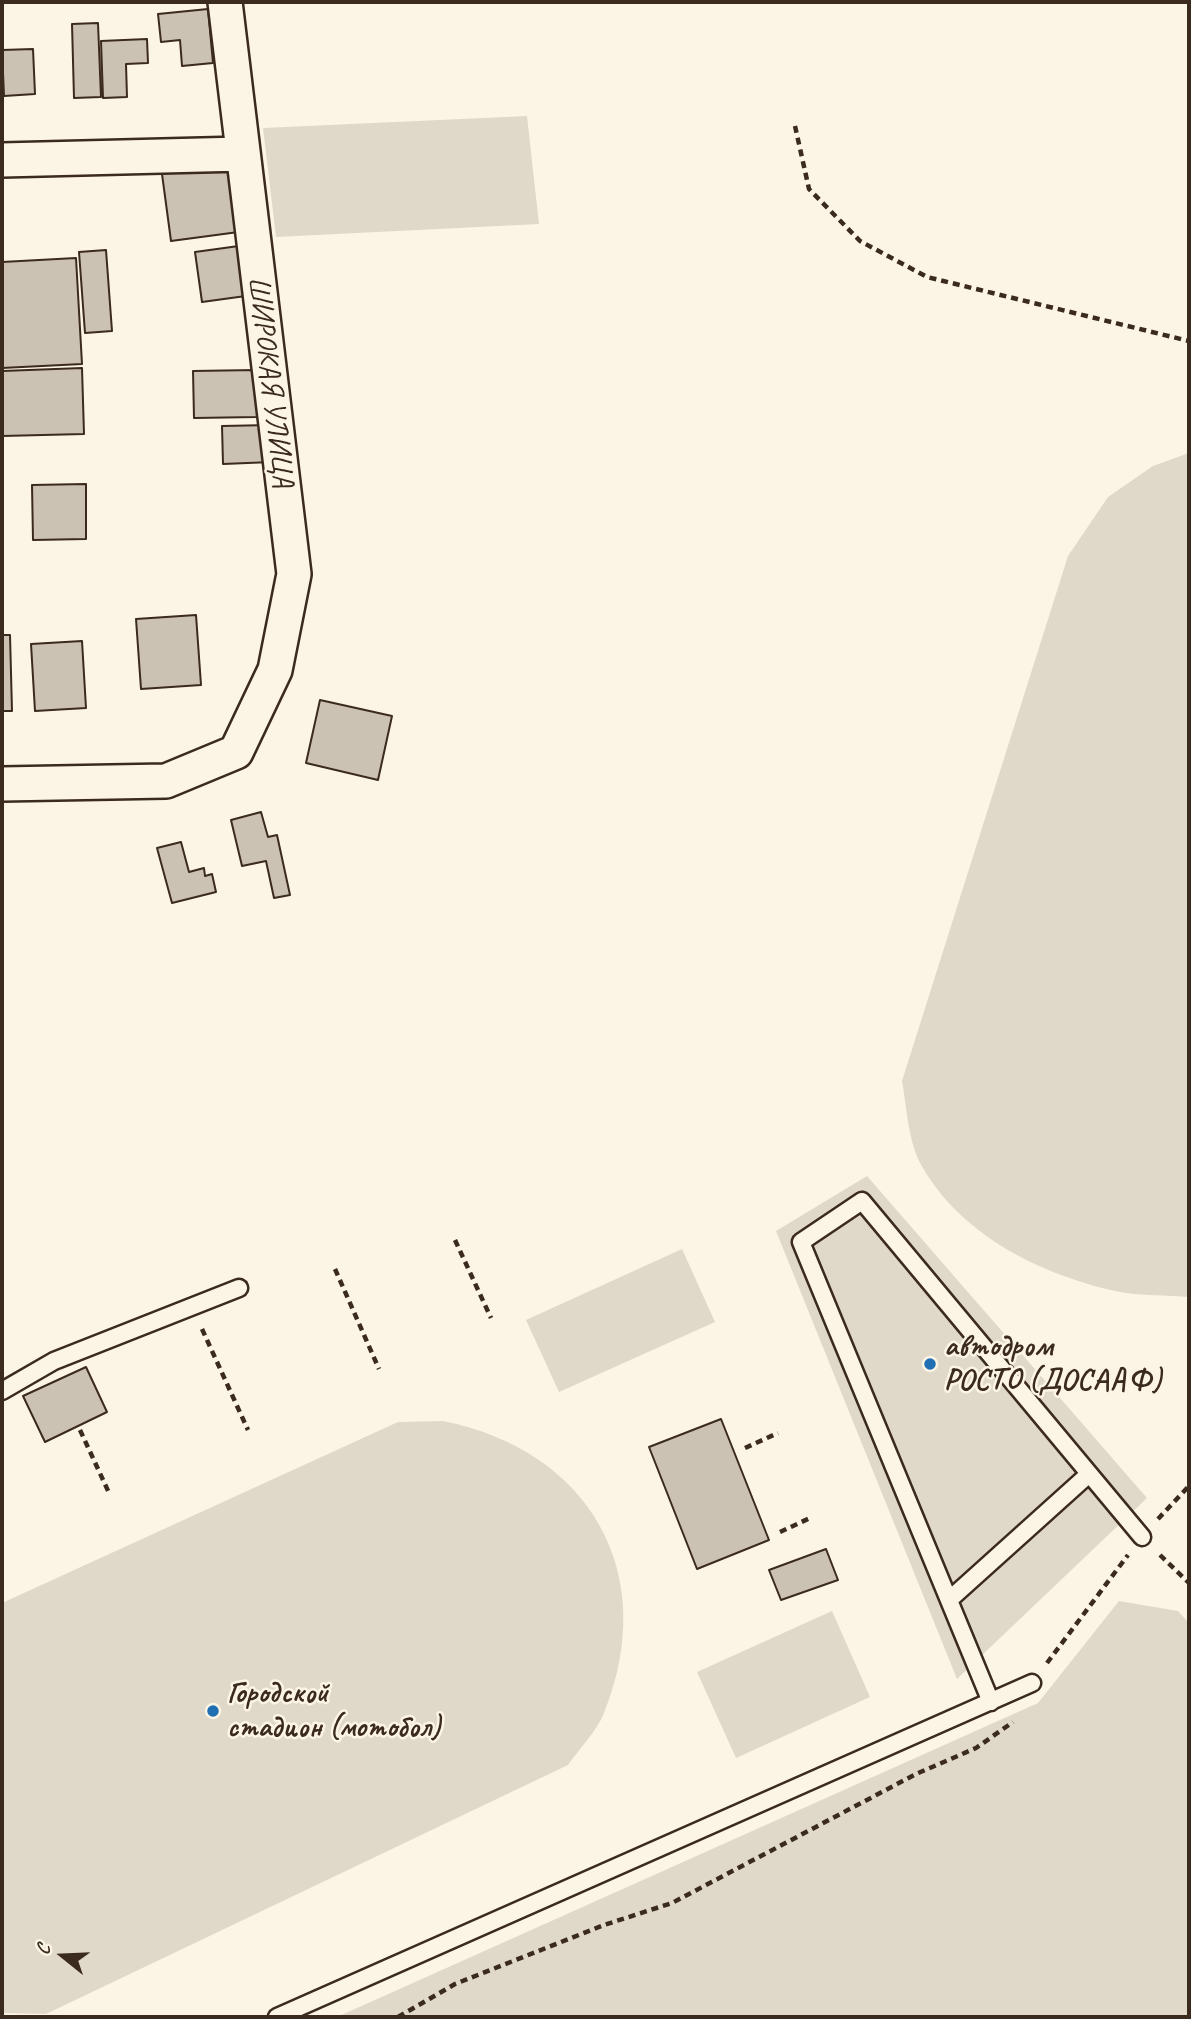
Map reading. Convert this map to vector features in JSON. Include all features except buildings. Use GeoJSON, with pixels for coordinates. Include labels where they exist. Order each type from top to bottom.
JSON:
{"type":"FeatureCollection","features":[{"type":"Feature","properties":{"kind":"street","name":"ШИРОКАЯ УЛИЦА"},"geometry":{"type":"LineString","coordinates":[[2,784],[166,781],[236,752],[275,670],[294,574],[225,2]]}},
{"type":"Feature","properties":{"kind":"street"},"geometry":{"type":"LineString","coordinates":[[2,160],[242,154]]}},
{"type":"Feature","properties":{"kind":"lane"},"geometry":{"type":"LineString","coordinates":[[991,1702],[801,1242],[862,1201],[1142,1537]]}},
{"type":"Feature","properties":{"kind":"lane"},"geometry":{"type":"LineString","coordinates":[[2,1391],[54,1361],[239,1288]]}},
{"type":"Feature","properties":{"kind":"lane"},"geometry":{"type":"LineString","coordinates":[[949,1600],[1089,1474]]}},
{"type":"Feature","properties":{"kind":"lane"},"geometry":{"type":"LineString","coordinates":[[277,2017],[1032,1683]]}},
{"type":"Feature","properties":{"kind":"path"},"geometry":{"type":"LineString","coordinates":[[795,126],[809,189],[860,241],[927,277],[1189,341]]}},
{"type":"Feature","properties":{"kind":"path"},"geometry":{"type":"LineString","coordinates":[[455,1240],[491,1318]]}},
{"type":"Feature","properties":{"kind":"path"},"geometry":{"type":"LineString","coordinates":[[335,1269],[379,1369]]}},
{"type":"Feature","properties":{"kind":"path"},"geometry":{"type":"LineString","coordinates":[[202,1328],[248,1430]]}},
{"type":"Feature","properties":{"kind":"path"},"geometry":{"type":"LineString","coordinates":[[80,1430],[110,1494]]}},
{"type":"Feature","properties":{"kind":"path"},"geometry":{"type":"LineString","coordinates":[[745,1448],[778,1433]]}},
{"type":"Feature","properties":{"kind":"path"},"geometry":{"type":"LineString","coordinates":[[398,2017],[455,1984],[604,1925],[672,1903],[916,1774],[976,1748],[1003,1732],[1014,1721],[1032,1683],[1142,1537],[1189,1486]]}},
{"type":"Feature","properties":{"kind":"path"},"geometry":{"type":"LineString","coordinates":[[779,1532],[810,1518]]}},
{"type":"Feature","properties":{"kind":"path"},"geometry":{"type":"LineString","coordinates":[[1142,1537],[1189,1583]]}},
{"type":"Feature","properties":{"kind":"shaded area"},"geometry":{"type":"Polygon","coordinates":[[[527,116],[539,224],[276,237],[263,128],[527,116]]]}},
{"type":"Feature","properties":{"kind":"shaded area"},"geometry":{"type":"Polygon","coordinates":[[[1189,453],[1189,1297],[1128,1293],[1091,1285],[1035,1264],[983,1233],[960,1214],[923,1168],[911,1137],[902,1081],[1068,556],[1108,497],[1153,466],[1189,453]]]}},
{"type":"Feature","properties":{"kind":"shaded area","name":"автодром РОСТО (ДОСААФ)"},"geometry":{"type":"Polygon","coordinates":[[[867,1176],[1147,1498],[957,1679],[776,1231],[867,1176]]]}},
{"type":"Feature","properties":{"kind":"shaded area"},"geometry":{"type":"Polygon","coordinates":[[[682,1249],[715,1322],[559,1392],[526,1320],[682,1249]]]}},
{"type":"Feature","properties":{"kind":"shaded area"},"geometry":{"type":"Polygon","coordinates":[[[443,1421],[494,1436],[538,1459],[573,1489],[600,1525],[617,1567],[623,1612],[619,1661],[604,1713],[592,1733],[568,1765],[46,2014],[2,2013],[2,1603],[398,1422],[443,1421]]]}},
{"type":"Feature","properties":{"kind":"shaded area"},"geometry":{"type":"Polygon","coordinates":[[[1119,1601],[1178,1611],[1189,1623],[1189,2017],[337,2017],[1038,1703],[1119,1601]]]}},
{"type":"Feature","properties":{"kind":"shaded area"},"geometry":{"type":"Polygon","coordinates":[[[832,1611],[870,1697],[736,1758],[697,1672],[832,1611]]]}},
{"type":"Feature","properties":{"kind":"place","name":"автодром РОСТО (ДОСААФ)"},"geometry":{"type":"Point","coordinates":[930,1364]}},
{"type":"Feature","properties":{"kind":"place","name":"Городской стадион (мотобол)"},"geometry":{"type":"Point","coordinates":[213,1711]}}]}
